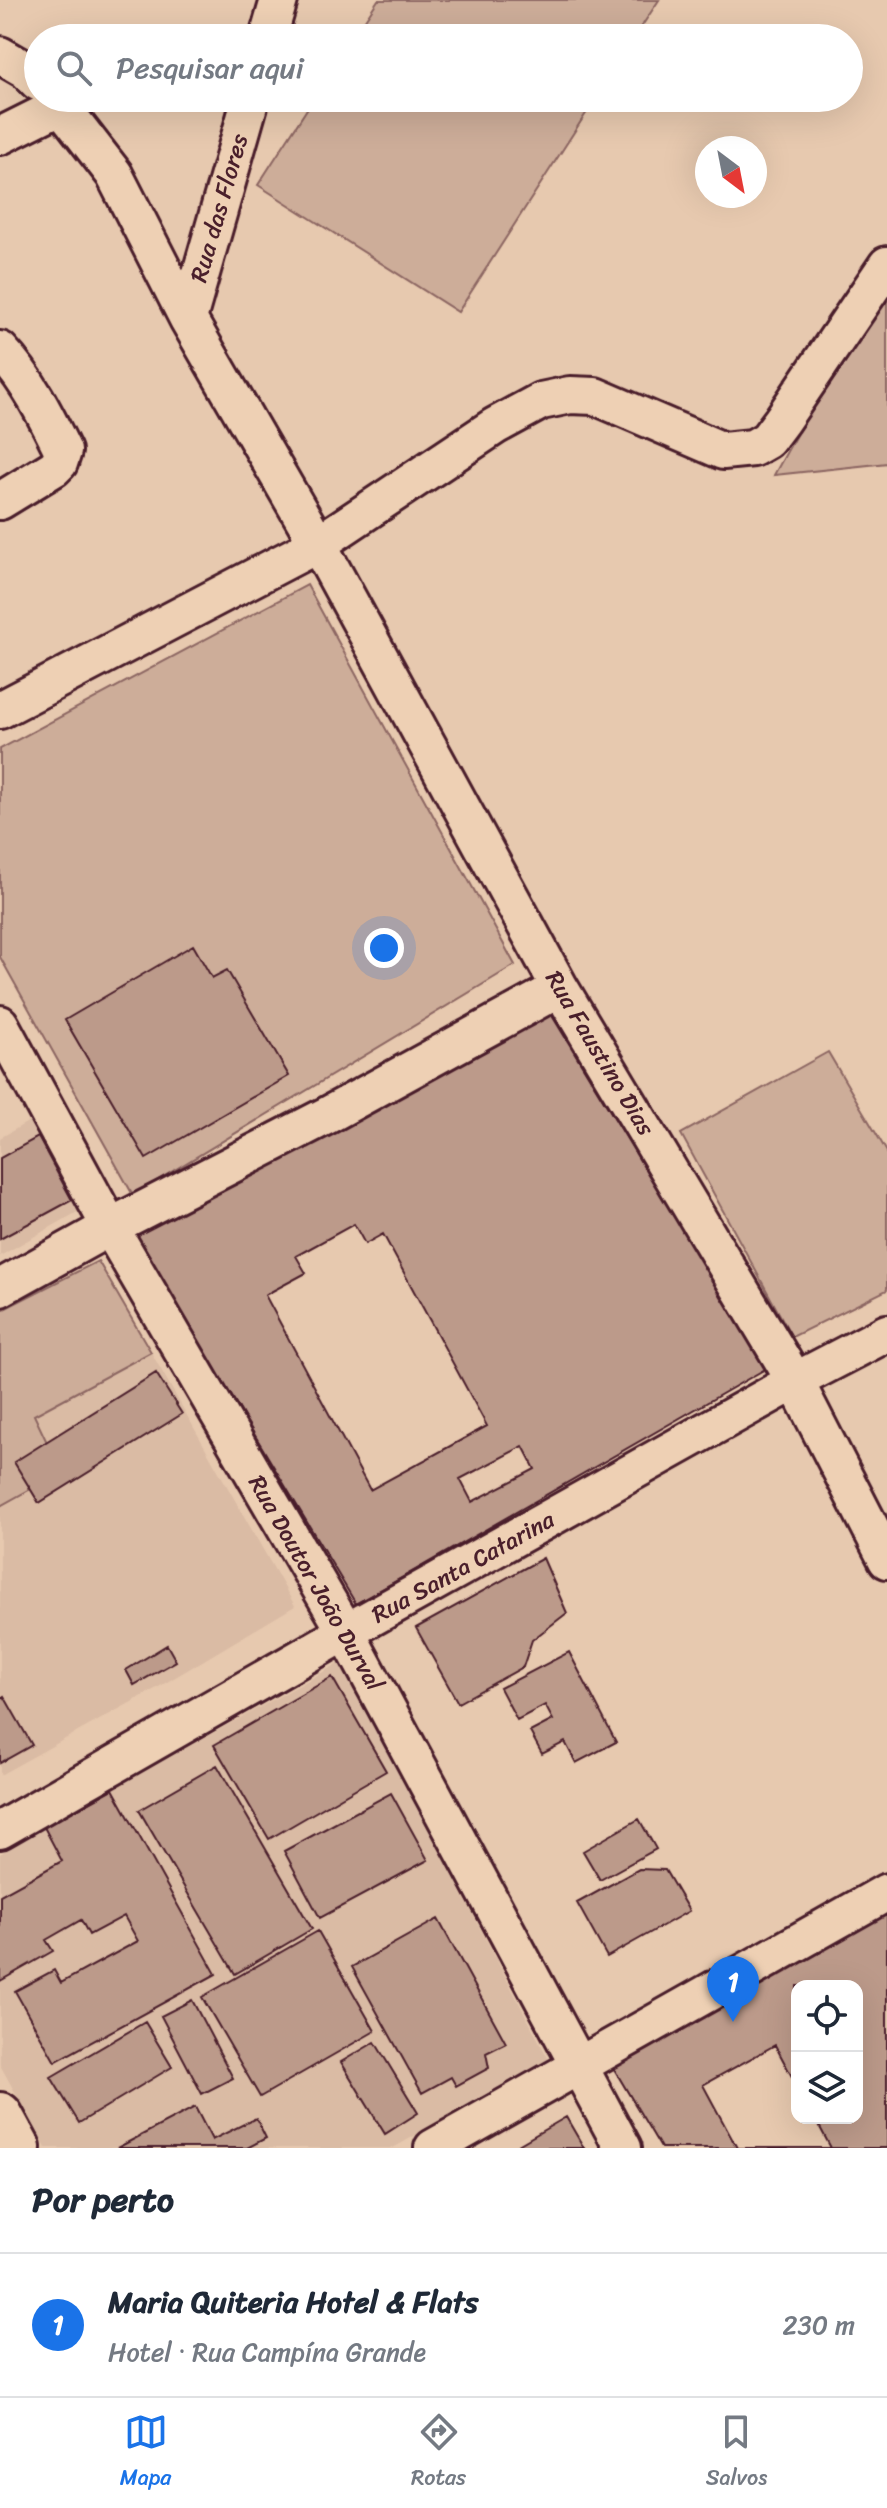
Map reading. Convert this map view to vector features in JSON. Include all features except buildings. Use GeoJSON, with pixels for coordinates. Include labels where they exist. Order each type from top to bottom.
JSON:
{"type":"FeatureCollection","features":[{"type":"Feature","properties":{"kind":"main road"},"geometry":{"type":"LineString","coordinates":[[0,2115],[18,2148]]}},
{"type":"Feature","properties":{"kind":"street"},"geometry":{"type":"LineString","coordinates":[[272,24],[279,0]]}},
{"type":"Feature","properties":{"kind":"street","name":"Rua Faustino Dias"},"geometry":{"type":"LineString","coordinates":[[0,55],[24,69]]}},
{"type":"Feature","properties":{"kind":"street"},"geometry":{"type":"LineString","coordinates":[[0,136],[30,112]]}},
{"type":"Feature","properties":{"kind":"street","name":"Rua Faustino Dias"},"geometry":{"type":"LineString","coordinates":[[65,112],[114,174],[188,319],[318,544],[560,988],[795,1381],[887,1560]]}},
{"type":"Feature","properties":{"kind":"street","name":"Rua das Flores"},"geometry":{"type":"LineString","coordinates":[[188,319],[247,112]]}},
{"type":"Feature","properties":{"kind":"street"},"geometry":{"type":"LineString","coordinates":[[0,710],[318,544],[495,426],[541,401],[570,395],[595,396],[723,451],[753,448],[767,440],[782,420],[886,268]]}},
{"type":"Feature","properties":{"kind":"street"},"geometry":{"type":"LineString","coordinates":[[0,350],[17,371],[63,451],[54,468],[0,501]]}},
{"type":"Feature","properties":{"kind":"street"},"geometry":{"type":"LineString","coordinates":[[0,1288],[560,988]]}},
{"type":"Feature","properties":{"kind":"street","name":"Rua Doutor João Durval"},"geometry":{"type":"LineString","coordinates":[[0,1024],[110,1227],[346,1632],[623,2148]]}},
{"type":"Feature","properties":{"kind":"street","name":"Rua Santa Catarina"},"geometry":{"type":"LineString","coordinates":[[0,1830],[346,1632],[795,1381],[887,1333]]}},
{"type":"Feature","properties":{"kind":"street"},"geometry":{"type":"LineString","coordinates":[[433,2148],[887,1892]]}},
{"type":"Feature","properties":{"kind":"shaded area"},"geometry":{"type":"Polygon","coordinates":[[[378,0],[659,0],[643,24],[362,24],[378,0]]]}},
{"type":"Feature","properties":{"kind":"shaded area"},"geometry":{"type":"Polygon","coordinates":[[[305,112],[587,112],[458,312],[258,185],[305,112]]]}},
{"type":"Feature","properties":{"kind":"shaded area"},"geometry":{"type":"Polygon","coordinates":[[[887,290],[887,463],[774,475],[875,292],[887,290]]]}},
{"type":"Feature","properties":{"kind":"shaded area"},"geometry":{"type":"Polygon","coordinates":[[[307,585],[515,965],[133,1195],[0,957],[0,749],[307,585]]]}},
{"type":"Feature","properties":{"kind":"shaded area"},"geometry":{"type":"Polygon","coordinates":[[[828,1052],[887,1152],[887,1290],[792,1337],[681,1134],[828,1052]]]}},
{"type":"Feature","properties":{"kind":"shaded area"},"geometry":{"type":"Polygon","coordinates":[[[38,1116],[88,1206],[0,1256],[0,1138],[38,1116]]]}},
{"type":"Feature","properties":{"kind":"shaded area"},"geometry":{"type":"Polygon","coordinates":[[[98,1261],[151,1352],[34,1415],[61,1472],[0,1506],[0,1311],[98,1261]]]}},
{"type":"Feature","properties":{"kind":"shaded area"},"geometry":{"type":"Polygon","coordinates":[[[151,1352],[295,1606],[157,1688],[0,1775],[0,1506],[61,1472],[34,1415],[151,1352]]]}},
{"type":"Feature","properties":{"kind":"shaded area"},"geometry":{"type":"Polygon","coordinates":[[[341,1662],[549,2060],[393,2148],[46,2148],[0,2065],[0,1854],[341,1662]]]}},
{"type":"Feature","properties":{"kind":"place","name":"Maria Quiteria Hotel & Flats"},"geometry":{"type":"Point","coordinates":[733,2022]}}]}
